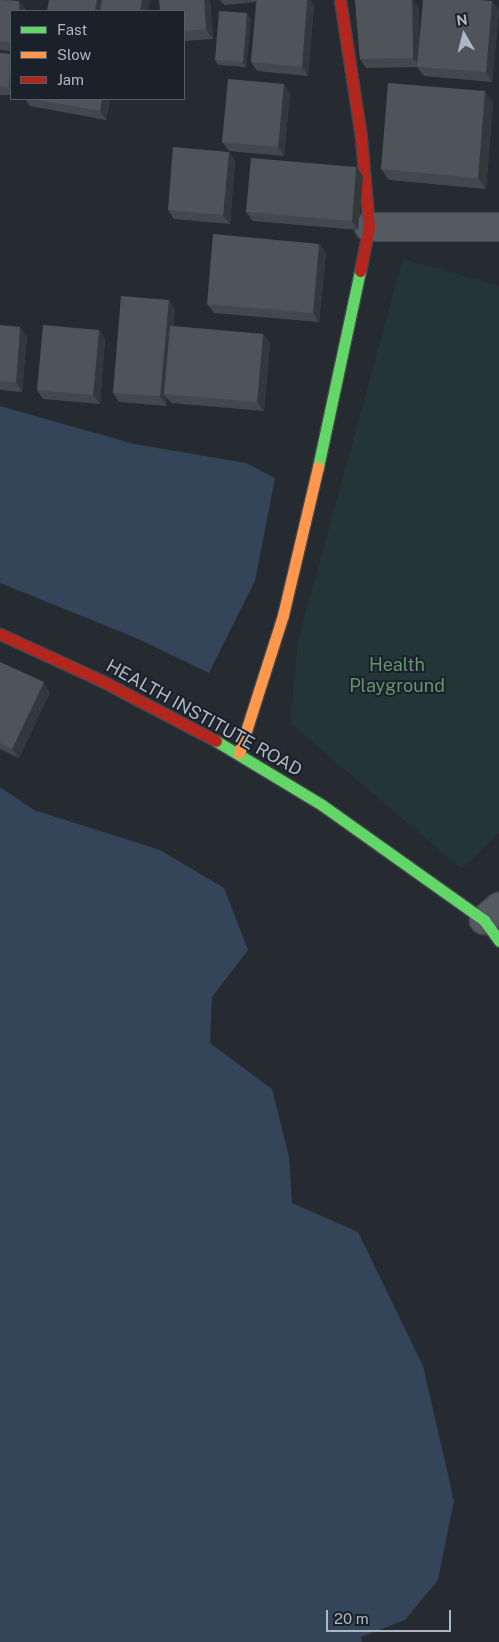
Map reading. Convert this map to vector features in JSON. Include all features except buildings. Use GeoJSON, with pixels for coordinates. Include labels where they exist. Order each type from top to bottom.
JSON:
{"type":"FeatureCollection","features":[{"type":"Feature","properties":{"kind":"street"},"geometry":{"type":"LineString","coordinates":[[239,753],[283,615],[334,400],[368,226],[361,138],[340,0]]}},
{"type":"Feature","properties":{"kind":"street"},"geometry":{"type":"LineString","coordinates":[[368,226],[499,227]]}},
{"type":"Feature","properties":{"kind":"street","name":"HEALTH INSTITUTE ROAD"},"geometry":{"type":"LineString","coordinates":[[0,634],[100,680],[239,753],[322,805],[494,922]]}},
{"type":"Feature","properties":{"kind":"green space","name":"Health Playground"},"geometry":{"type":"Polygon","coordinates":[[[403,259],[499,286],[499,833],[462,869],[290,723],[298,641],[403,259]]]}},
{"type":"Feature","properties":{"kind":"water"},"geometry":{"type":"Polygon","coordinates":[[[0,406],[134,444],[246,463],[275,478],[255,581],[209,673],[134,637],[0,583],[0,406]]]}},
{"type":"Feature","properties":{"kind":"water"},"geometry":{"type":"Polygon","coordinates":[[[0,787],[34,810],[160,850],[224,888],[248,950],[212,997],[210,1043],[272,1089],[289,1157],[292,1203],[358,1232],[423,1366],[454,1501],[438,1580],[405,1620],[361,1637],[362,1642],[0,1642],[0,787]]]}},
{"type":"Feature","properties":{"kind":"traffic: fast"},"geometry":{"type":"LineString","coordinates":[[318,467],[360,271]]}},
{"type":"Feature","properties":{"kind":"traffic: fast"},"geometry":{"type":"LineString","coordinates":[[216,741],[322,805],[484,920],[499,941]]}},
{"type":"Feature","properties":{"kind":"traffic: slow"},"geometry":{"type":"LineString","coordinates":[[239,753],[283,615],[318,467]]}},
{"type":"Feature","properties":{"kind":"traffic: jam"},"geometry":{"type":"LineString","coordinates":[[340,0],[361,138],[369,227],[360,271]]}},
{"type":"Feature","properties":{"kind":"traffic: jam"},"geometry":{"type":"LineString","coordinates":[[0,634],[100,680],[216,741]]}}]}
